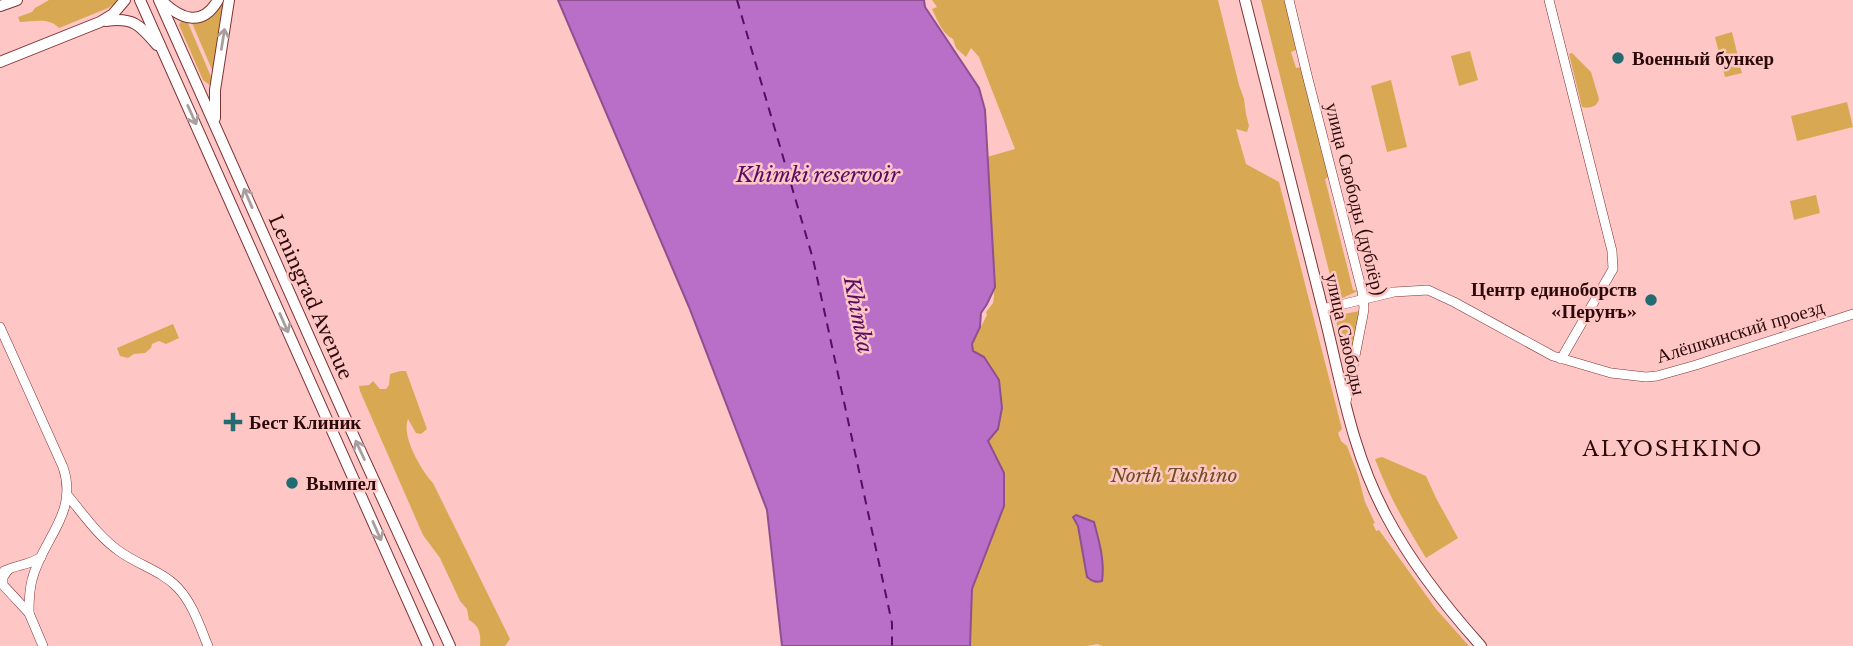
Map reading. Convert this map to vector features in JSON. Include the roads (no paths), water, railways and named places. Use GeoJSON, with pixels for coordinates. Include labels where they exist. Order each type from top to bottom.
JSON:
{"type":"FeatureCollection","features":[{"type":"Feature","properties":{"kind":"main road"},"geometry":{"type":"LineString","coordinates":[[0,6],[17,0]]}},
{"type":"Feature","properties":{"kind":"main road"},"geometry":{"type":"LineString","coordinates":[[0,62],[100,22],[113,14],[125,0]]}},
{"type":"Feature","properties":{"kind":"main road","name":"Leningrad Avenue"},"geometry":{"type":"LineString","coordinates":[[140,0],[428,646]]}},
{"type":"Feature","properties":{"kind":"main road"},"geometry":{"type":"LineString","coordinates":[[160,0],[181,15],[192,18],[209,12],[218,0]]}},
{"type":"Feature","properties":{"kind":"main road","name":"Leningrad Avenue"},"geometry":{"type":"LineString","coordinates":[[160,0],[450,646]]}},
{"type":"Feature","properties":{"kind":"main road"},"geometry":{"type":"LineString","coordinates":[[216,127],[215,90],[229,0]]}},
{"type":"Feature","properties":{"kind":"main road","name":"улица Свободы"},"geometry":{"type":"LineString","coordinates":[[1245,0],[1345,407],[1361,459],[1392,526],[1457,619],[1481,646]]}},
{"type":"Feature","properties":{"kind":"main road"},"geometry":{"type":"LineString","coordinates":[[100,22],[118,19],[135,22],[164,53]]}},
{"type":"Feature","properties":{"kind":"street","name":"улица Свободы (дублёр)"},"geometry":{"type":"LineString","coordinates":[[1289,0],[1362,291],[1363,315],[1345,407]]}},
{"type":"Feature","properties":{"kind":"street"},"geometry":{"type":"LineString","coordinates":[[1549,0],[1612,251],[1613,269],[1561,359]]}},
{"type":"Feature","properties":{"kind":"street","name":"Алёшкинский проезд"},"geometry":{"type":"LineString","coordinates":[[1323,309],[1362,298],[1403,291],[1434,292],[1561,359],[1611,373],[1640,377],[1657,376],[1696,365],[1853,314]]}},
{"type":"Feature","properties":{"kind":"street"},"geometry":{"type":"LineString","coordinates":[[0,327],[63,467],[68,496],[27,591],[15,595],[5,589]]}},
{"type":"Feature","properties":{"kind":"street"},"geometry":{"type":"LineString","coordinates":[[68,496],[101,536],[181,591],[208,646]]}},
{"type":"Feature","properties":{"kind":"street"},"geometry":{"type":"LineString","coordinates":[[61,515],[80,512]]}},
{"type":"Feature","properties":{"kind":"street"},"geometry":{"type":"LineString","coordinates":[[41,557],[4,571],[3,579],[5,589],[29,613],[43,646]]}},
{"type":"Feature","properties":{"kind":"street"},"geometry":{"type":"LineString","coordinates":[[18,566],[28,571],[31,582],[29,613]]}},
{"type":"Feature","properties":{"kind":"water","name":"Khimki reservoir"},"geometry":{"type":"Polygon","coordinates":[[[558,0],[924,0],[925,7],[979,88],[985,110],[995,287],[981,313],[980,327],[972,344],[973,351],[984,357],[999,380],[1002,408],[998,429],[988,441],[1004,473],[1004,506],[972,589],[970,646],[782,646],[767,510],[689,307],[558,0]]]}},
{"type":"Feature","properties":{"kind":"water"},"geometry":{"type":"Polygon","coordinates":[[[1076,515],[1094,522],[1100,544],[1102,581],[1087,577],[1078,526],[1073,517],[1076,515]]]}},
{"type":"Feature","properties":{"kind":"place","name":"Военный бункер"},"geometry":{"type":"Point","coordinates":[1618,58]}},
{"type":"Feature","properties":{"kind":"place","name":"Центр единоборств «Перунъ»"},"geometry":{"type":"Point","coordinates":[1651,300]}},
{"type":"Feature","properties":{"kind":"place","name":"Бест Клиник"},"geometry":{"type":"Point","coordinates":[233,422]}},
{"type":"Feature","properties":{"kind":"place","name":"Вымпел"},"geometry":{"type":"Point","coordinates":[292,483]}},
{"type":"Feature","properties":{"kind":"district","name":"ALYOSHKINO"},"geometry":{"type":"Point","coordinates":[1673,449]}},
{"type":"Feature","properties":{"kind":"water label","name":"Khimka"},"geometry":{"type":"Point","coordinates":[858,315]}},
{"type":"Feature","properties":{"kind":"park label","name":"North Tushino"},"geometry":{"type":"Point","coordinates":[1174,475]}}]}
